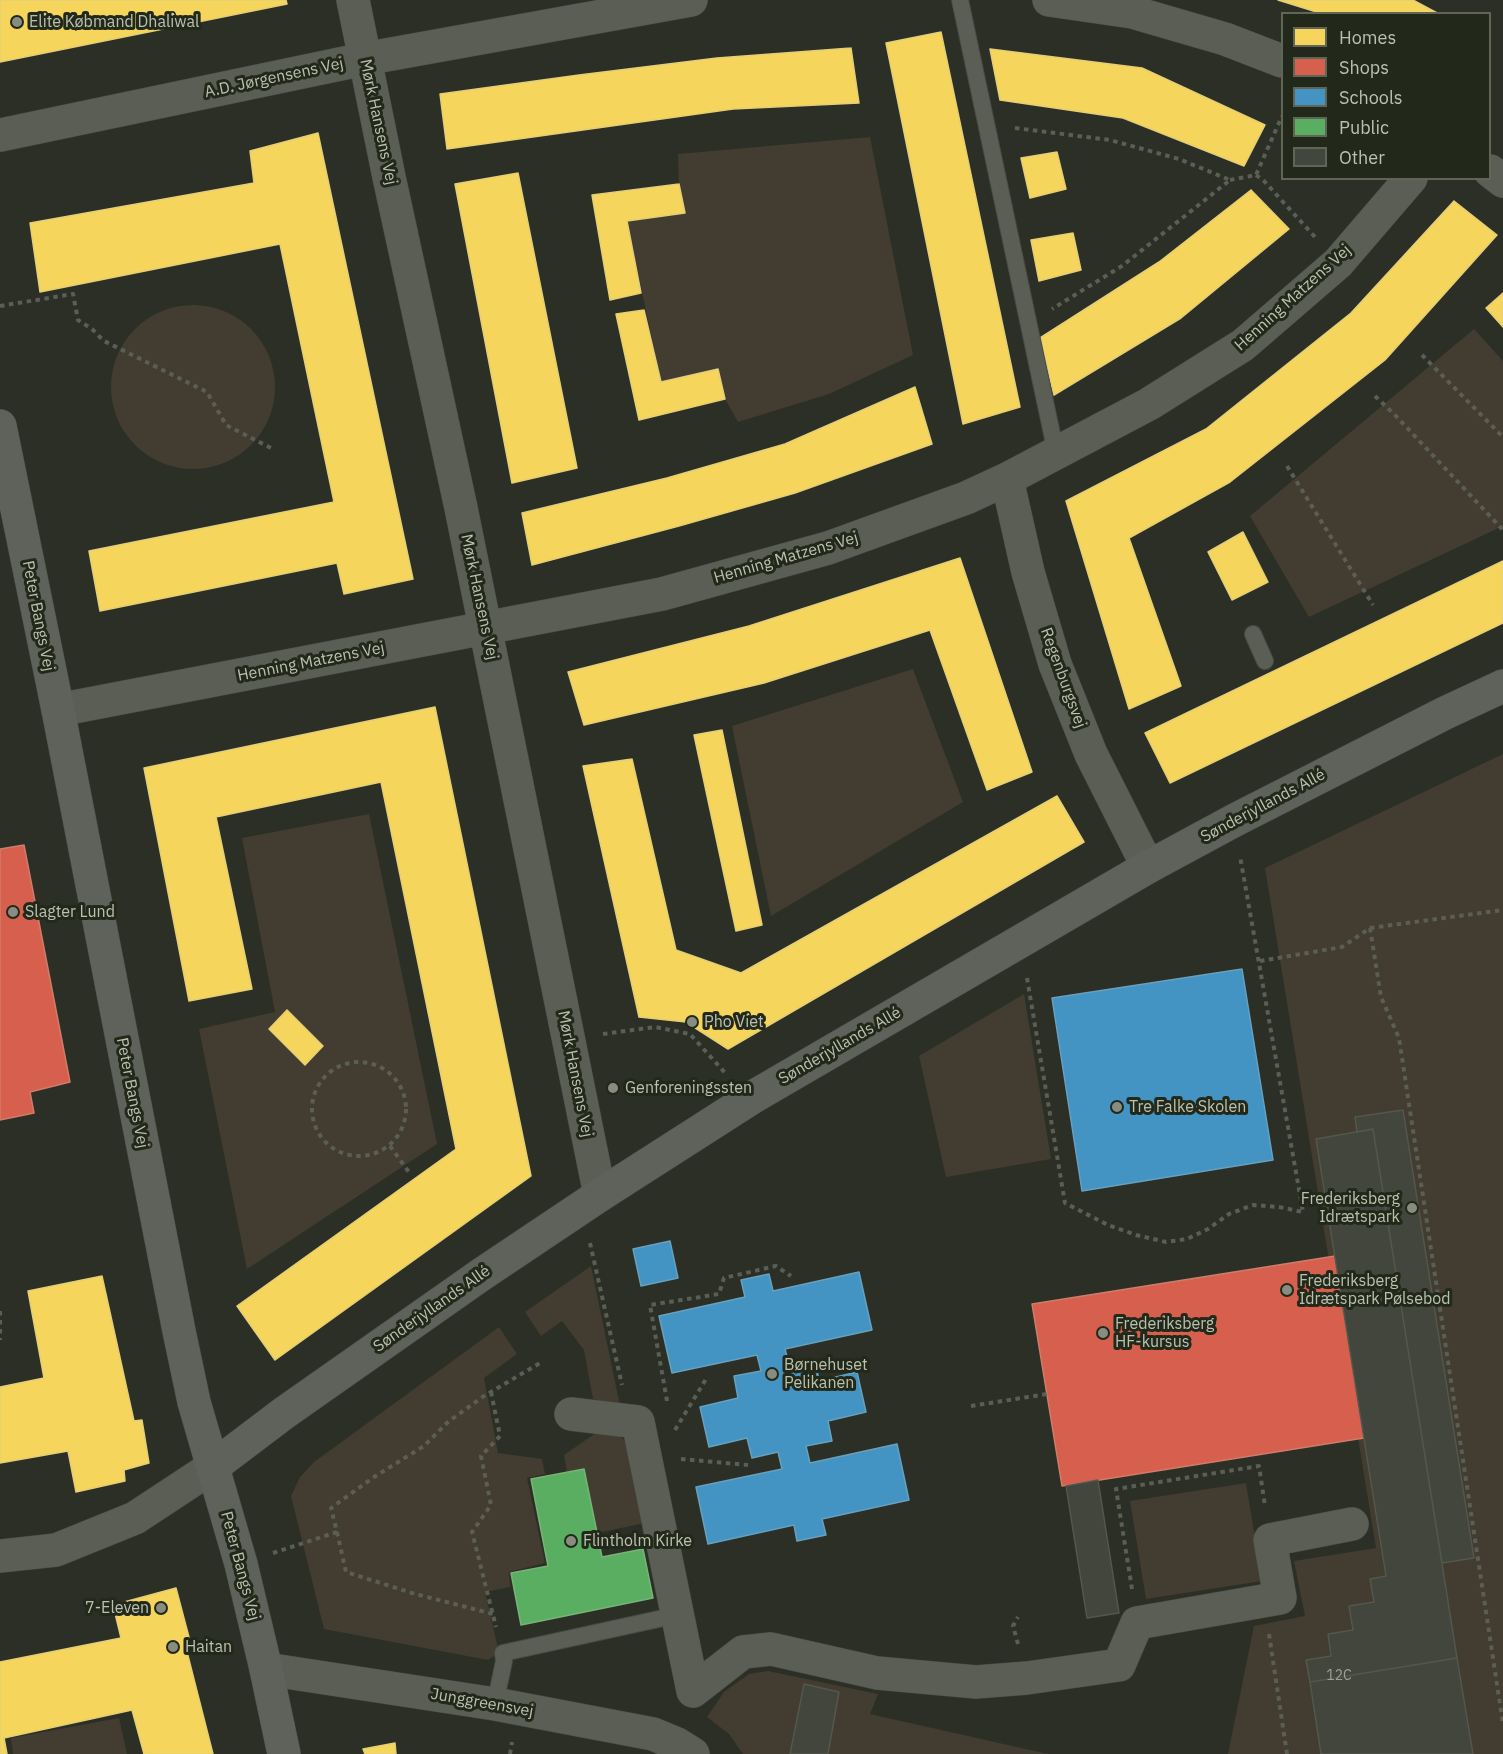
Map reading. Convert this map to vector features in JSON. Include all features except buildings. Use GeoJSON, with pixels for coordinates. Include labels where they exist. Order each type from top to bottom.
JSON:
{"type":"FeatureCollection","features":[{"type":"Feature","properties":{"kind":"street","name":"Mørk Hansens Vej"},"geometry":{"type":"LineString","coordinates":[[353,0],[486,628],[569,1042],[591,1201]]}},
{"type":"Feature","properties":{"kind":"street","name":"A.D. Jørgensens Vej"},"geometry":{"type":"LineString","coordinates":[[0,135],[364,58],[691,0]]}},
{"type":"Feature","properties":{"kind":"street"},"geometry":{"type":"LineString","coordinates":[[1049,0],[1132,12],[1225,39],[1281,61]]}},
{"type":"Feature","properties":{"kind":"street"},"geometry":{"type":"LineString","coordinates":[[1491,172],[1503,181]]}},
{"type":"Feature","properties":{"kind":"street","name":"Henning Matzens Vej"},"geometry":{"type":"LineString","coordinates":[[58,710],[662,594],[828,548],[966,498],[1008,479],[1149,404],[1243,345],[1338,263],[1409,180]]}},
{"type":"Feature","properties":{"kind":"street","name":"Peter Bangs Vej"},"geometry":{"type":"LineString","coordinates":[[0,426],[194,1402],[241,1564],[267,1669],[284,1754]]}},
{"type":"Feature","properties":{"kind":"street","name":"Regenburgsvej"},"geometry":{"type":"LineString","coordinates":[[1008,479],[1028,573],[1055,664],[1091,754],[1148,867]]}},
{"type":"Feature","properties":{"kind":"street","name":"Sønderjyllands Allé"},"geometry":{"type":"LineString","coordinates":[[214,1466],[294,1406],[473,1280],[749,1100],[1148,867],[1445,712],[1503,686]]}},
{"type":"Feature","properties":{"kind":"street"},"geometry":{"type":"LineString","coordinates":[[571,1414],[638,1422],[693,1691],[743,1652],[771,1649],[877,1673],[976,1682],[1027,1678],[1119,1665],[1137,1623],[1280,1598],[1270,1540],[1352,1524]]}},
{"type":"Feature","properties":{"kind":"street"},"geometry":{"type":"LineString","coordinates":[[0,1556],[56,1550],[135,1518],[214,1466]]}},
{"type":"Feature","properties":{"kind":"street","name":"Junggreensvej"},"geometry":{"type":"LineString","coordinates":[[267,1669],[495,1704],[653,1734],[693,1754]]}},
{"type":"Feature","properties":{"kind":"lane"},"geometry":{"type":"LineString","coordinates":[[960,0],[1056,453]]}},
{"type":"Feature","properties":{"kind":"lane"},"geometry":{"type":"LineString","coordinates":[[1253,634],[1265,661]]}},
{"type":"Feature","properties":{"kind":"lane"},"geometry":{"type":"LineString","coordinates":[[495,1704],[504,1660],[503,1653],[677,1615]]}},
{"type":"Feature","properties":{"kind":"path"},"geometry":{"type":"LineString","coordinates":[[1256,175],[1281,118]]}},
{"type":"Feature","properties":{"kind":"path"},"geometry":{"type":"LineString","coordinates":[[987,128],[1010,128],[1110,140],[1179,159],[1230,180]]}},
{"type":"Feature","properties":{"kind":"path"},"geometry":{"type":"LineString","coordinates":[[1029,323],[1122,266],[1230,180],[1256,175],[1264,181],[1338,263]]}},
{"type":"Feature","properties":{"kind":"path"},"geometry":{"type":"LineString","coordinates":[[0,306],[73,294],[78,320],[104,341],[207,392],[226,425],[272,448]]}},
{"type":"Feature","properties":{"kind":"path"},"geometry":{"type":"LineString","coordinates":[[1422,355],[1503,437]]}},
{"type":"Feature","properties":{"kind":"path"},"geometry":{"type":"LineString","coordinates":[[1375,396],[1503,530]]}},
{"type":"Feature","properties":{"kind":"path"},"geometry":{"type":"LineString","coordinates":[[1287,466],[1372,605]]}},
{"type":"Feature","properties":{"kind":"path"},"geometry":{"type":"LineString","coordinates":[[1021,942],[1065,1203],[1107,1225],[1166,1242],[1187,1239],[1208,1229],[1229,1214],[1253,1205],[1303,1212],[1235,820]]}},
{"type":"Feature","properties":{"kind":"path"},"geometry":{"type":"LineString","coordinates":[[1260,961],[1342,947],[1370,928],[1503,910]]}},
{"type":"Feature","properties":{"kind":"path"},"geometry":{"type":"LineString","coordinates":[[1370,928],[1381,997],[1399,1038],[1503,1724]]}},
{"type":"Feature","properties":{"kind":"path"},"geometry":{"type":"LineString","coordinates":[[569,1042],[625,1030],[655,1027],[690,1034],[749,1100]]}},
{"type":"Feature","properties":{"kind":"path"},"geometry":{"type":"LineString","coordinates":[[368,1062],[390,1072],[401,1085],[406,1101],[406,1118],[400,1133],[390,1146],[375,1154],[358,1156],[342,1153],[328,1145],[317,1132],[312,1116],[313,1100],[318,1084],[329,1071],[344,1064],[368,1062]]}},
{"type":"Feature","properties":{"kind":"path"},"geometry":{"type":"LineString","coordinates":[[390,1146],[411,1175]]}},
{"type":"Feature","properties":{"kind":"path"},"geometry":{"type":"LineString","coordinates":[[591,1201],[627,1407],[638,1422]]}},
{"type":"Feature","properties":{"kind":"path"},"geometry":{"type":"LineString","coordinates":[[668,1411],[650,1305],[719,1293],[724,1278],[776,1266],[791,1276]]}},
{"type":"Feature","properties":{"kind":"path"},"geometry":{"type":"LineString","coordinates":[[0,1311],[0,1340]]}},
{"type":"Feature","properties":{"kind":"path"},"geometry":{"type":"LineString","coordinates":[[493,1614],[412,1593],[346,1572],[331,1508],[374,1477],[424,1446],[448,1422],[491,1392],[540,1363]]}},
{"type":"Feature","properties":{"kind":"path"},"geometry":{"type":"LineString","coordinates":[[670,1422],[672,1434],[706,1379]]}},
{"type":"Feature","properties":{"kind":"path"},"geometry":{"type":"LineString","coordinates":[[491,1392],[500,1436],[481,1456],[491,1505],[472,1532],[503,1653]]}},
{"type":"Feature","properties":{"kind":"path"},"geometry":{"type":"LineString","coordinates":[[972,1406],[1047,1394]]}},
{"type":"Feature","properties":{"kind":"path"},"geometry":{"type":"LineString","coordinates":[[645,1460],[659,1456],[748,1466]]}},
{"type":"Feature","properties":{"kind":"path"},"geometry":{"type":"LineString","coordinates":[[1137,1623],[1116,1489],[1259,1466],[1270,1540]]}},
{"type":"Feature","properties":{"kind":"path"},"geometry":{"type":"LineString","coordinates":[[241,1564],[337,1532]]}},
{"type":"Feature","properties":{"kind":"path"},"geometry":{"type":"LineString","coordinates":[[1264,1601],[1287,1754]]}},
{"type":"Feature","properties":{"kind":"shaded area"},"geometry":{"type":"Polygon","coordinates":[[[870,137],[913,355],[829,394],[738,422],[725,399],[718,370],[661,382],[627,221],[685,213],[679,184],[678,154],[870,137]]]}},
{"type":"Feature","properties":{"kind":"shaded area"},"geometry":{"type":"Polygon","coordinates":[[[193,305],[209,306],[225,311],[239,318],[251,329],[262,341],[269,355],[274,371],[274,403],[269,419],[262,433],[251,445],[239,456],[225,463],[209,468],[193,469],[177,468],[161,463],[147,456],[135,445],[124,433],[117,419],[112,403],[111,387],[112,371],[117,355],[124,341],[135,329],[147,318],[161,311],[177,306],[193,305]]]}},
{"type":"Feature","properties":{"kind":"shaded area"},"geometry":{"type":"Polygon","coordinates":[[[1474,329],[1503,361],[1503,526],[1309,617],[1250,516],[1474,329]]]}},
{"type":"Feature","properties":{"kind":"shaded area"},"geometry":{"type":"Polygon","coordinates":[[[913,669],[963,802],[771,916],[732,726],[913,669]]]}},
{"type":"Feature","properties":{"kind":"shaded area","name":"Frederiksberg Idrætspark"},"geometry":{"type":"Polygon","coordinates":[[[1503,754],[1503,1754],[1228,1754],[1254,1626],[1305,1616],[1294,1561],[1376,1548],[1265,868],[1503,754]]]}},
{"type":"Feature","properties":{"kind":"shaded area"},"geometry":{"type":"Polygon","coordinates":[[[369,814],[437,1144],[247,1269],[199,1029],[275,1012],[242,838],[369,814]]]}},
{"type":"Feature","properties":{"kind":"shaded area"},"geometry":{"type":"Polygon","coordinates":[[[1024,994],[1051,1159],[946,1177],[919,1056],[1024,994]]]}},
{"type":"Feature","properties":{"kind":"shaded area"},"geometry":{"type":"Polygon","coordinates":[[[591,1266],[620,1406],[593,1399],[584,1350],[562,1321],[541,1336],[525,1312],[591,1266]]]}},
{"type":"Feature","properties":{"kind":"shaded area"},"geometry":{"type":"Polygon","coordinates":[[[499,1327],[517,1354],[484,1378],[498,1453],[542,1459],[545,1474],[527,1478],[545,1563],[509,1572],[510,1587],[485,1592],[499,1653],[488,1660],[324,1629],[291,1496],[300,1477],[314,1462],[499,1327]]]}},
{"type":"Feature","properties":{"kind":"shaded area"},"geometry":{"type":"Polygon","coordinates":[[[600,1430],[622,1438],[627,1443],[645,1523],[597,1533],[584,1469],[567,1472],[564,1455],[600,1430]]]}},
{"type":"Feature","properties":{"kind":"shaded area"},"geometry":{"type":"Polygon","coordinates":[[[1246,1483],[1262,1581],[1146,1599],[1130,1501],[1246,1483]]]}},
{"type":"Feature","properties":{"kind":"shaded area"},"geometry":{"type":"Polygon","coordinates":[[[768,1671],[878,1694],[870,1714],[1048,1754],[743,1754],[729,1734],[707,1717],[724,1692],[749,1674],[768,1671]]]}},
{"type":"Feature","properties":{"kind":"shaded area"},"geometry":{"type":"Polygon","coordinates":[[[119,1718],[127,1754],[13,1754],[11,1738],[119,1718]]]}},
{"type":"Feature","properties":{"kind":"place","name":"Elite Købmand Dhaliwal"},"geometry":{"type":"Point","coordinates":[17,22]}},
{"type":"Feature","properties":{"kind":"place","name":"Slagter Lund"},"geometry":{"type":"Point","coordinates":[13,912]}},
{"type":"Feature","properties":{"kind":"place","name":"Pho Viet"},"geometry":{"type":"Point","coordinates":[692,1022]}},
{"type":"Feature","properties":{"kind":"place","name":"Genforeningssten"},"geometry":{"type":"Point","coordinates":[613,1088]}},
{"type":"Feature","properties":{"kind":"place","name":"Tre Falke Skolen"},"geometry":{"type":"Point","coordinates":[1117,1107]}},
{"type":"Feature","properties":{"kind":"place","name":"Frederiksberg Idrætspark"},"geometry":{"type":"Point","coordinates":[1412,1208]}},
{"type":"Feature","properties":{"kind":"place","name":"Frederiksberg Idrætspark Pølsebod"},"geometry":{"type":"Point","coordinates":[1287,1290]}},
{"type":"Feature","properties":{"kind":"place","name":"Frederiksberg HF-kursus"},"geometry":{"type":"Point","coordinates":[1103,1333]}},
{"type":"Feature","properties":{"kind":"place","name":"Børnehuset Pelikanen"},"geometry":{"type":"Point","coordinates":[772,1374]}},
{"type":"Feature","properties":{"kind":"place","name":"Flintholm Kirke"},"geometry":{"type":"Point","coordinates":[571,1541]}},
{"type":"Feature","properties":{"kind":"place","name":"7-Eleven"},"geometry":{"type":"Point","coordinates":[161,1608]}},
{"type":"Feature","properties":{"kind":"place","name":"Haitan"},"geometry":{"type":"Point","coordinates":[173,1647]}}]}
